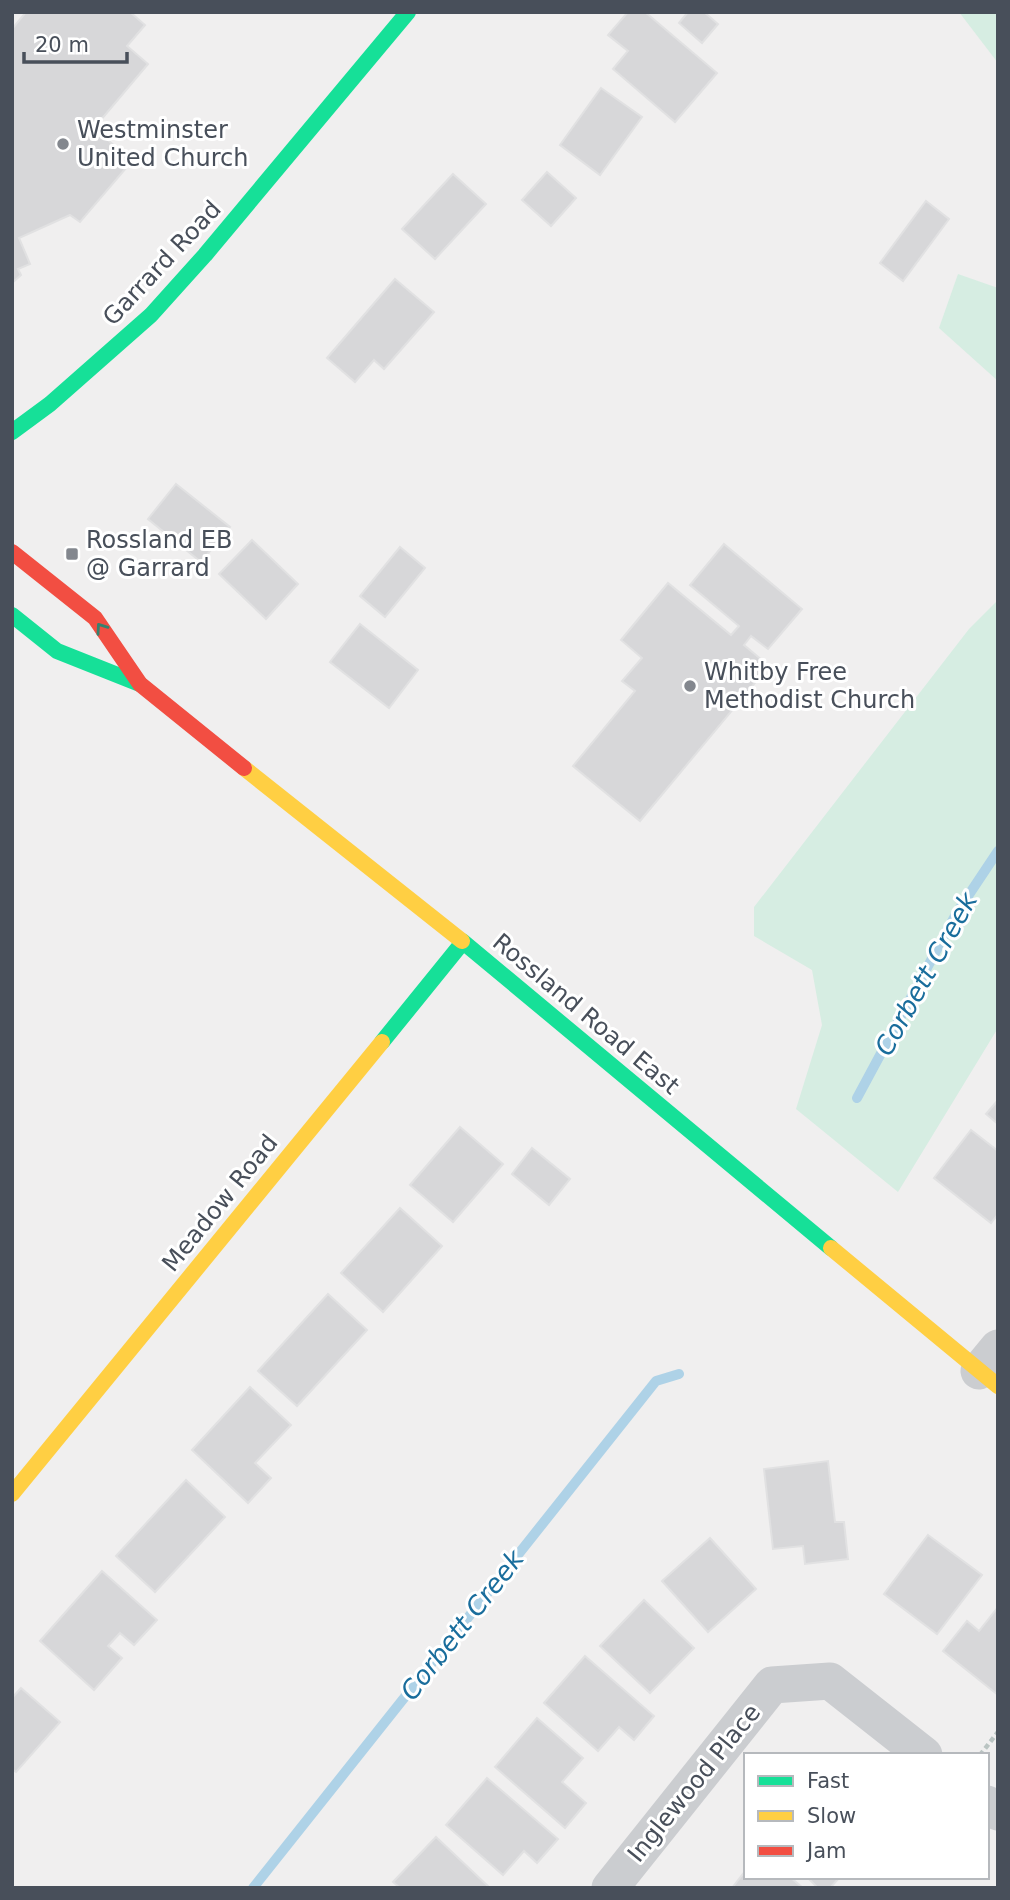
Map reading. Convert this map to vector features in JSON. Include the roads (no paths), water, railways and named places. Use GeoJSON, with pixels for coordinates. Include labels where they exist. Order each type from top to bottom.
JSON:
{"type":"FeatureCollection","features":[{"type":"Feature","properties":{"kind":"main road","name":"Garrard Road"},"geometry":{"type":"LineString","coordinates":[[12,432],[50,404],[151,315],[205,255],[408,12]]}},
{"type":"Feature","properties":{"kind":"main road","name":"Rossland Road East"},"geometry":{"type":"LineString","coordinates":[[12,552],[95,618],[140,684],[992,1368]]}},
{"type":"Feature","properties":{"kind":"main road","name":"Rossland Road East"},"geometry":{"type":"LineString","coordinates":[[12,615],[57,651],[140,684]]}},
{"type":"Feature","properties":{"kind":"main road","name":"Meadow Road"},"geometry":{"type":"LineString","coordinates":[[12,1494],[463,942]]}},
{"type":"Feature","properties":{"kind":"street","name":"Inglewood Place"},"geometry":{"type":"LineString","coordinates":[[610,1888],[772,1685],[830,1681],[921,1753]]}},
{"type":"Feature","properties":{"kind":"waterway","name":"Corbett Creek"},"geometry":{"type":"LineString","coordinates":[[857,1098],[956,914],[998,851]]}},
{"type":"Feature","properties":{"kind":"waterway","name":"Corbett Creek"},"geometry":{"type":"LineString","coordinates":[[253,1888],[656,1381],[679,1374]]}},
{"type":"Feature","properties":{"kind":"place","name":"Westminster United Church"},"geometry":{"type":"Point","coordinates":[63,144]}},
{"type":"Feature","properties":{"kind":"place","name":"Rossland EB @ Garrard"},"geometry":{"type":"Point","coordinates":[72,554]}},
{"type":"Feature","properties":{"kind":"place","name":"Whitby Free Methodist Church"},"geometry":{"type":"Point","coordinates":[690,686]}}]}
